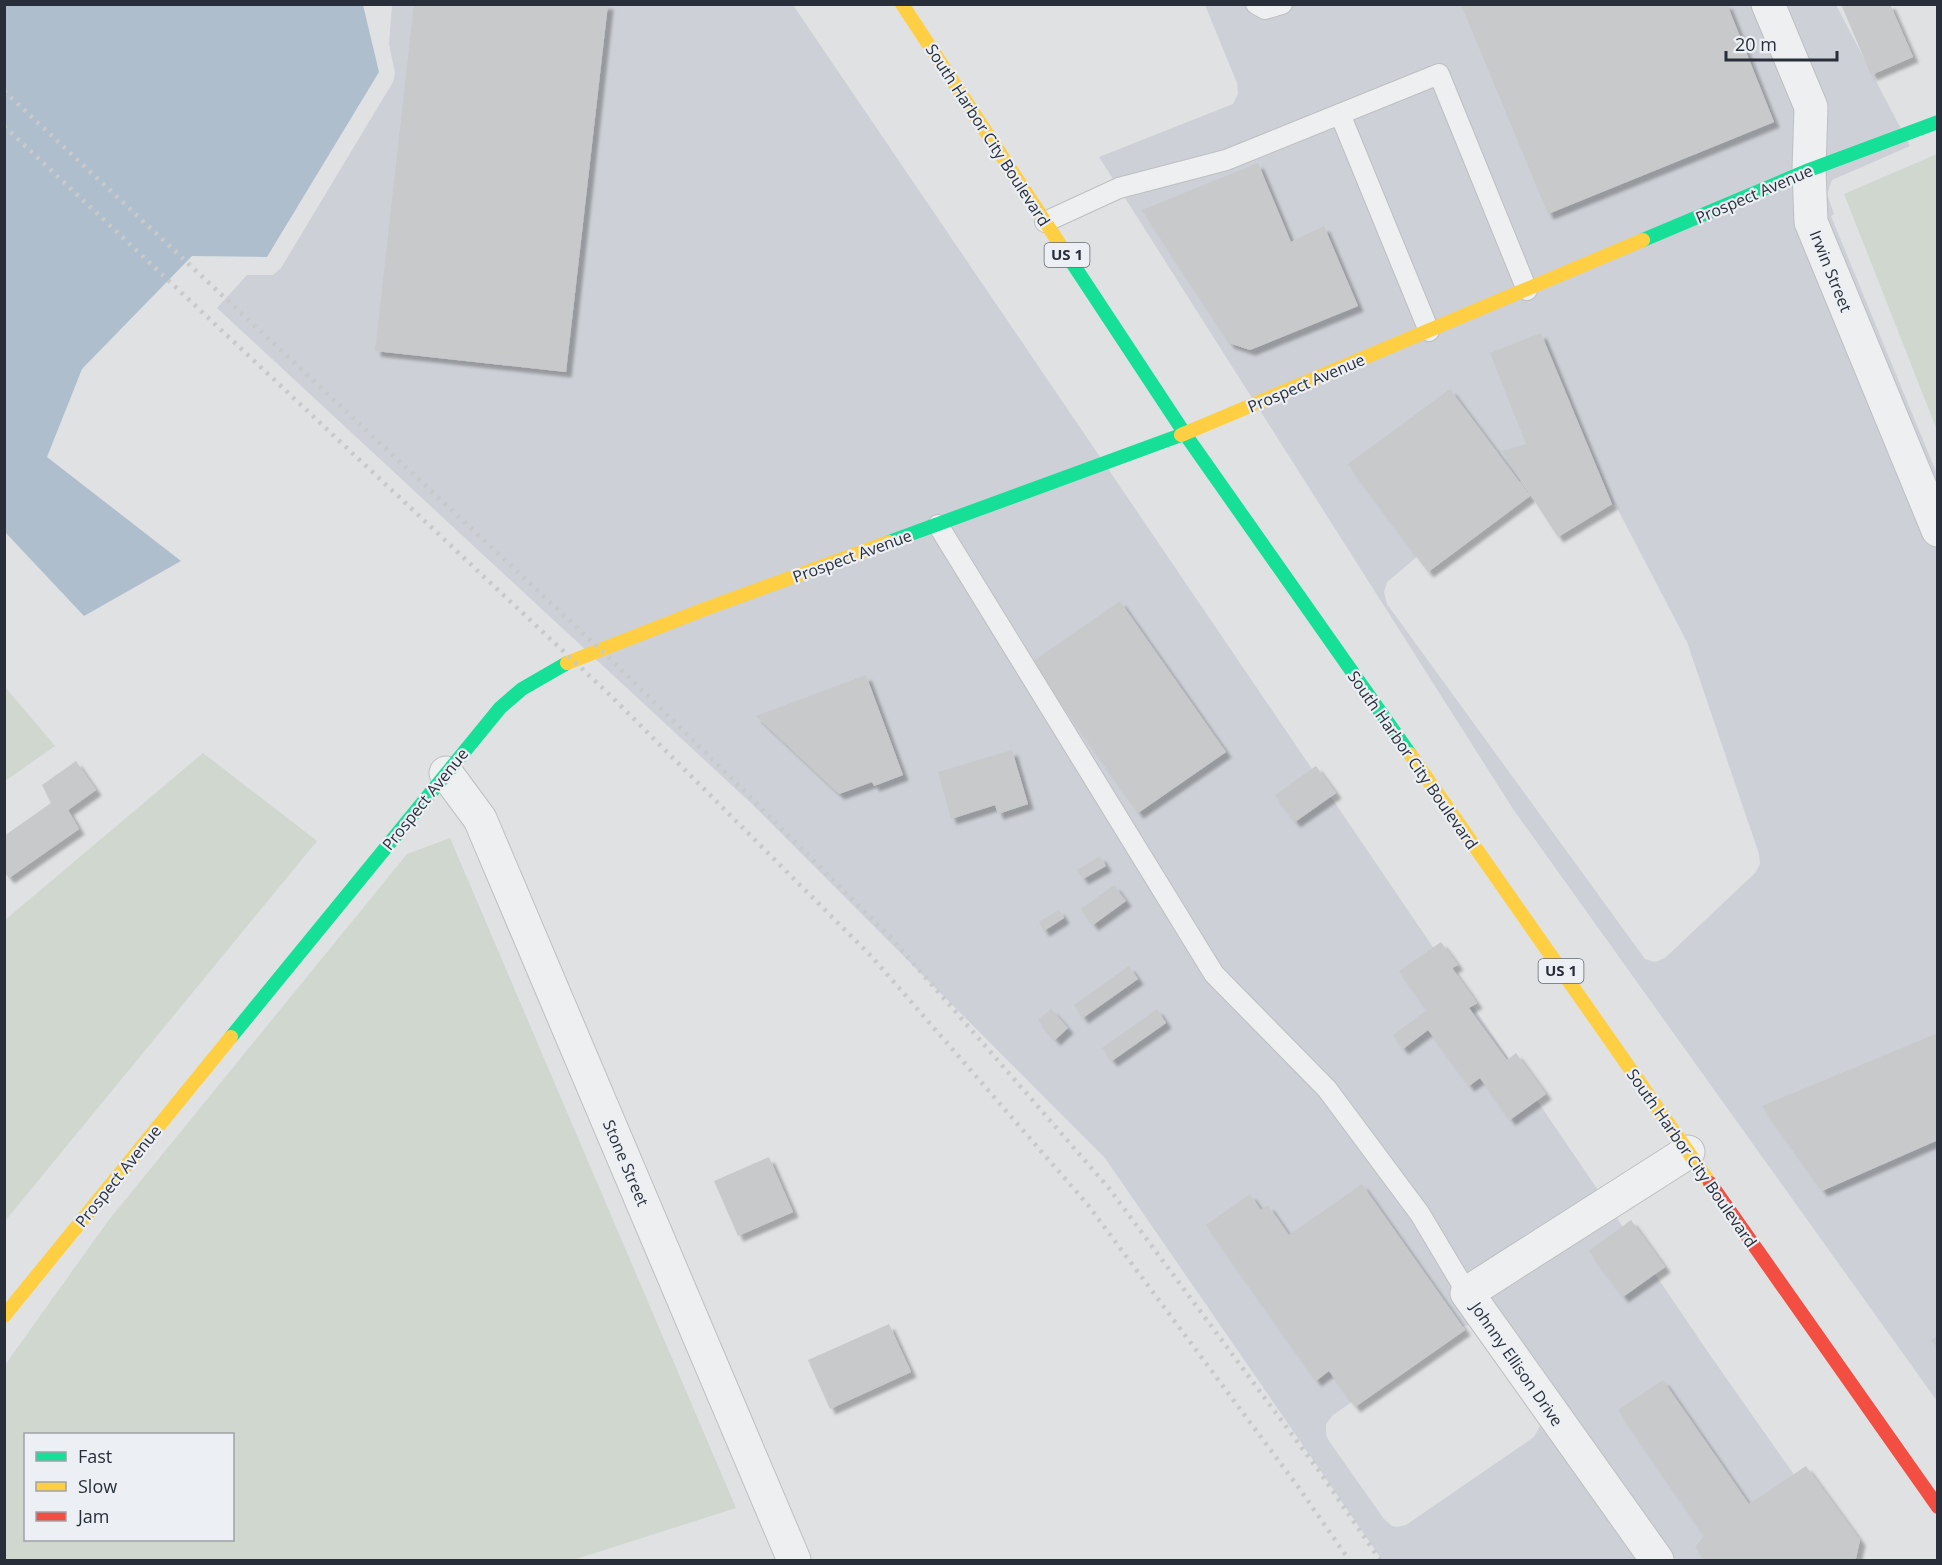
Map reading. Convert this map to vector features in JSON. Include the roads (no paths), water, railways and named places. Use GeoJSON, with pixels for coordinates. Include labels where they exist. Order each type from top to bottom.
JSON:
{"type":"FeatureCollection","features":[{"type":"Feature","properties":{"kind":"street","name":"South Harbor City Boulevard"},"geometry":{"type":"LineString","coordinates":[[902,4],[1185,434],[1938,1507]]}},
{"type":"Feature","properties":{"kind":"street","name":"Irwin Street"},"geometry":{"type":"LineString","coordinates":[[1768,4],[1812,108],[1809,170],[1811,222],[1938,530]]}},
{"type":"Feature","properties":{"kind":"street","name":"Prospect Avenue"},"geometry":{"type":"LineString","coordinates":[[4,1316],[446,772],[500,708],[522,689],[572,660],[705,609],[1185,434],[1809,170],[1938,122]]}},
{"type":"Feature","properties":{"kind":"street","name":"Stone Street"},"geometry":{"type":"LineString","coordinates":[[446,772],[480,819],[794,1560]]}},
{"type":"Feature","properties":{"kind":"street","name":"Johnny Ellison Drive"},"geometry":{"type":"LineString","coordinates":[[1657,1560],[1467,1293],[1688,1152]]}},
{"type":"Feature","properties":{"kind":"lane"},"geometry":{"type":"LineString","coordinates":[[1256,4],[1265,9],[1282,4]]}},
{"type":"Feature","properties":{"kind":"lane"},"geometry":{"type":"LineString","coordinates":[[1045,222],[1119,188],[1226,160],[1439,74],[1527,290]]}},
{"type":"Feature","properties":{"kind":"lane"},"geometry":{"type":"LineString","coordinates":[[1340,114],[1429,331]]}},
{"type":"Feature","properties":{"kind":"lane"},"geometry":{"type":"LineString","coordinates":[[938,525],[1214,974],[1327,1089],[1420,1214],[1467,1293]]}},
{"type":"Feature","properties":{"kind":"water"},"geometry":{"type":"Polygon","coordinates":[[[5,4],[363,5],[379,72],[267,257],[192,256],[82,369],[47,457],[181,561],[84,616],[5,532],[5,4]]]}},
{"type":"Feature","properties":{"kind":"railway"},"geometry":{"type":"LineString","coordinates":[[4,91],[600,649],[893,940],[1108,1187],[1319,1471],[1380,1560]]}},
{"type":"Feature","properties":{"kind":"railway"},"geometry":{"type":"LineString","coordinates":[[4,126],[611,696],[873,958],[1088,1205],[1299,1488],[1349,1560]]}}]}
